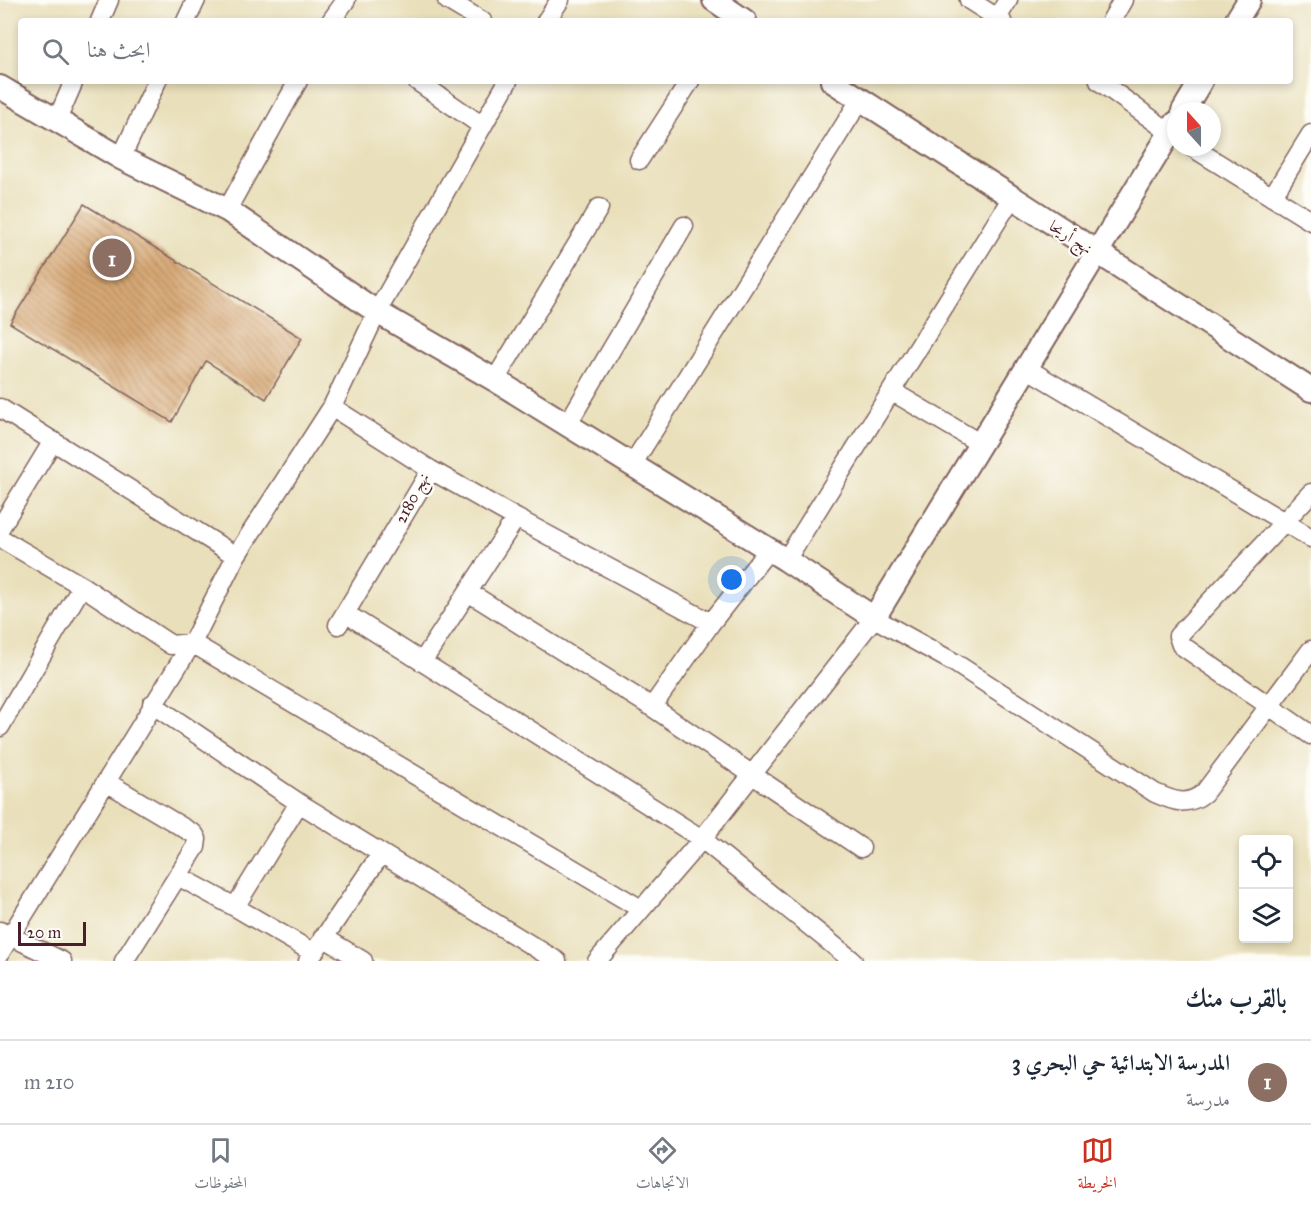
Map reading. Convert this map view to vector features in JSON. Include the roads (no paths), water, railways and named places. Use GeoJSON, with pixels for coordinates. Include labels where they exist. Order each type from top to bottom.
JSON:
{"type":"FeatureCollection","features":[{"type":"Feature","properties":{"kind":"street"},"geometry":{"type":"LineString","coordinates":[[101,18],[109,0]]}},
{"type":"Feature","properties":{"kind":"street"},"geometry":{"type":"LineString","coordinates":[[187,18],[196,0]]}},
{"type":"Feature","properties":{"kind":"street"},"geometry":{"type":"LineString","coordinates":[[333,18],[346,0]]}},
{"type":"Feature","properties":{"kind":"street"},"geometry":{"type":"LineString","coordinates":[[447,0],[477,18]]}},
{"type":"Feature","properties":{"kind":"street"},"geometry":{"type":"LineString","coordinates":[[548,18],[560,0]]}},
{"type":"Feature","properties":{"kind":"street"},"geometry":{"type":"LineString","coordinates":[[714,0],[735,18]]}},
{"type":"Feature","properties":{"kind":"street"},"geometry":{"type":"LineString","coordinates":[[969,0],[997,18]]}},
{"type":"Feature","properties":{"kind":"street"},"geometry":{"type":"LineString","coordinates":[[1001,18],[1008,0]]}},
{"type":"Feature","properties":{"kind":"street"},"geometry":{"type":"LineString","coordinates":[[1113,18],[1123,0]]}},
{"type":"Feature","properties":{"kind":"street"},"geometry":{"type":"LineString","coordinates":[[1238,18],[1249,0]]}},
{"type":"Feature","properties":{"kind":"street"},"geometry":{"type":"LineString","coordinates":[[57,120],[73,84]]}},
{"type":"Feature","properties":{"kind":"street"},"geometry":{"type":"LineString","coordinates":[[121,158],[156,84]]}},
{"type":"Feature","properties":{"kind":"street"},"geometry":{"type":"LineString","coordinates":[[228,210],[296,84]]}},
{"type":"Feature","properties":{"kind":"street"},"geometry":{"type":"LineString","coordinates":[[421,84],[481,125]]}},
{"type":"Feature","properties":{"kind":"street"},"geometry":{"type":"LineString","coordinates":[[0,953],[6,934],[108,783],[152,704],[192,643],[236,556],[332,407],[377,312],[506,84]]}},
{"type":"Feature","properties":{"kind":"street"},"geometry":{"type":"LineString","coordinates":[[639,160],[688,84]]}},
{"type":"Feature","properties":{"kind":"street","name":"نهج أريحا"},"geometry":{"type":"LineString","coordinates":[[836,84],[1311,390]]}},
{"type":"Feature","properties":{"kind":"street"},"geometry":{"type":"LineString","coordinates":[[1104,84],[1167,126]]}},
{"type":"Feature","properties":{"kind":"street"},"geometry":{"type":"LineString","coordinates":[[1188,102],[1199,84]]}},
{"type":"Feature","properties":{"kind":"street"},"geometry":{"type":"LineString","coordinates":[[0,87],[121,158],[228,210],[377,312],[495,380],[778,555],[874,618],[955,663],[1155,793],[1173,801],[1185,802],[1197,799],[1204,793],[1311,650]]}},
{"type":"Feature","properties":{"kind":"street"},"geometry":{"type":"LineString","coordinates":[[632,465],[860,100]]}},
{"type":"Feature","properties":{"kind":"street"},"geometry":{"type":"LineString","coordinates":[[1272,197],[1311,134]]}},
{"type":"Feature","properties":{"kind":"street"},"geometry":{"type":"LineString","coordinates":[[597,961],[702,839],[874,618],[1096,253],[1167,142]]}},
{"type":"Feature","properties":{"kind":"street"},"geometry":{"type":"LineString","coordinates":[[1206,156],[1311,221]]}},
{"type":"Feature","properties":{"kind":"street"},"geometry":{"type":"LineString","coordinates":[[652,707],[711,623],[778,555],[893,392],[1011,198]]}},
{"type":"Feature","properties":{"kind":"street"},"geometry":{"type":"LineString","coordinates":[[495,380],[599,208]]}},
{"type":"Feature","properties":{"kind":"street"},"geometry":{"type":"LineString","coordinates":[[567,425],[684,226]]}},
{"type":"Feature","properties":{"kind":"street"},"geometry":{"type":"LineString","coordinates":[[1026,368],[1311,538]]}},
{"type":"Feature","properties":{"kind":"street"},"geometry":{"type":"LineString","coordinates":[[893,392],[981,444]]}},
{"type":"Feature","properties":{"kind":"street","name":"نهج 2180"},"geometry":{"type":"LineString","coordinates":[[332,407],[431,470],[341,619],[422,662]]}},
{"type":"Feature","properties":{"kind":"street"},"geometry":{"type":"LineString","coordinates":[[0,408],[236,556]]}},
{"type":"Feature","properties":{"kind":"street"},"geometry":{"type":"LineString","coordinates":[[0,528],[53,441]]}},
{"type":"Feature","properties":{"kind":"street"},"geometry":{"type":"LineString","coordinates":[[431,470],[711,623]]}},
{"type":"Feature","properties":{"kind":"street"},"geometry":{"type":"LineString","coordinates":[[1311,493],[1178,636],[1181,645],[1267,707],[1311,735]]}},
{"type":"Feature","properties":{"kind":"street"},"geometry":{"type":"LineString","coordinates":[[516,518],[422,662],[702,839],[853,961]]}},
{"type":"Feature","properties":{"kind":"street"},"geometry":{"type":"LineString","coordinates":[[0,538],[82,586],[171,645],[192,643],[641,909]]}},
{"type":"Feature","properties":{"kind":"street"},"geometry":{"type":"LineString","coordinates":[[0,728],[82,586]]}},
{"type":"Feature","properties":{"kind":"street"},"geometry":{"type":"LineString","coordinates":[[468,592],[652,707],[861,848]]}},
{"type":"Feature","properties":{"kind":"street"},"geometry":{"type":"LineString","coordinates":[[152,704],[299,803],[557,961]]}},
{"type":"Feature","properties":{"kind":"street"},"geometry":{"type":"LineString","coordinates":[[108,783],[195,836],[196,847],[124,961]]}},
{"type":"Feature","properties":{"kind":"street"},"geometry":{"type":"LineString","coordinates":[[234,907],[299,803]]}},
{"type":"Feature","properties":{"kind":"street"},"geometry":{"type":"LineString","coordinates":[[315,950],[381,854]]}},
{"type":"Feature","properties":{"kind":"street"},"geometry":{"type":"LineString","coordinates":[[178,876],[315,950],[363,961]]}},
{"type":"Feature","properties":{"kind":"street"},"geometry":{"type":"LineString","coordinates":[[6,934],[62,961]]}},
{"type":"Feature","properties":{"kind":"place","name":"المدرسة الابتدائية حي البحري 3"},"geometry":{"type":"Point","coordinates":[112,258]}}]}
